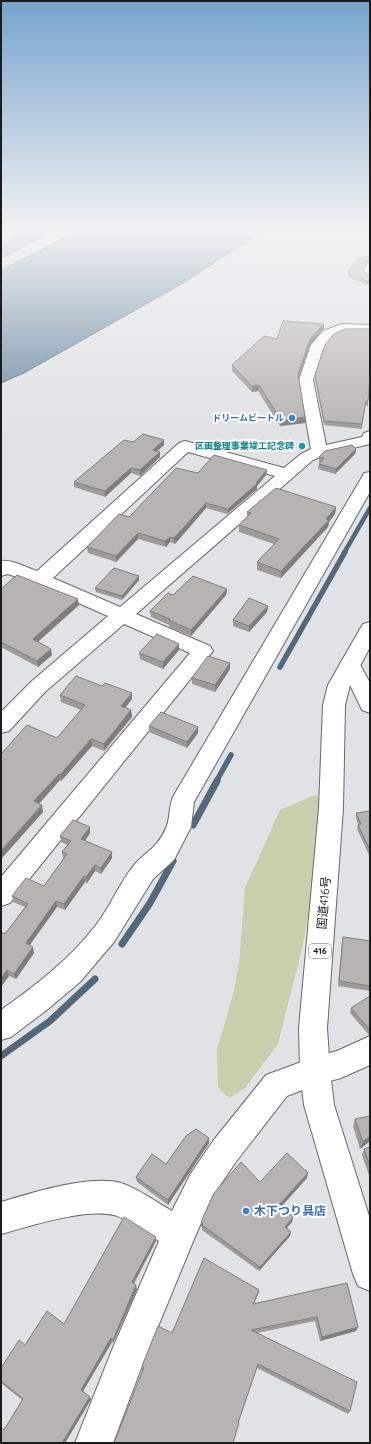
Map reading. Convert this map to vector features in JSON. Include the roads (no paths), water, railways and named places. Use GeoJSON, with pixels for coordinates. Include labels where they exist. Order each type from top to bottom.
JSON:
{"type":"FeatureCollection","features":[{"type":"Feature","properties":{"kind":"main road"},"geometry":{"type":"LineString","coordinates":[[319,451],[306,380],[316,348],[328,334],[342,328],[370,329]]}},
{"type":"Feature","properties":{"kind":"main road"},"geometry":{"type":"LineString","coordinates":[[1,725],[39,686],[308,457],[319,451],[368,440],[370,436]]}},
{"type":"Feature","properties":{"kind":"main road"},"geometry":{"type":"LineString","coordinates":[[40,579],[185,446],[288,474]]}},
{"type":"Feature","properties":{"kind":"main road"},"geometry":{"type":"LineString","coordinates":[[1,1027],[38,1000],[70,973],[105,934],[144,872],[165,853],[179,827],[182,802],[370,477]]}},
{"type":"Feature","properties":{"kind":"main road"},"geometry":{"type":"LineString","coordinates":[[1,570],[5,566],[40,579],[203,651],[1,895]]}},
{"type":"Feature","properties":{"kind":"main road","name":"国道416号"},"geometry":{"type":"LineString","coordinates":[[370,629],[339,685],[334,705],[328,868],[313,1028],[315,1071],[319,1105],[370,1274]]}},
{"type":"Feature","properties":{"kind":"main road"},"geometry":{"type":"LineString","coordinates":[[350,664],[370,705]]}},
{"type":"Feature","properties":{"kind":"main road"},"geometry":{"type":"LineString","coordinates":[[94,1443],[125,1363],[179,1234],[201,1186],[224,1152],[277,1085],[315,1071],[341,1064],[370,1050]]}},
{"type":"Feature","properties":{"kind":"main road"},"geometry":{"type":"LineString","coordinates":[[1,1218],[49,1204],[96,1197],[120,1199],[179,1234]]}},
{"type":"Feature","properties":{"kind":"water"},"geometry":{"type":"Polygon","coordinates":[[[1,299],[154,299],[24,373],[1,383],[1,299]]]}},
{"type":"Feature","properties":{"kind":"waterway"},"geometry":{"type":"LineString","coordinates":[[344,553],[370,508]]}},
{"type":"Feature","properties":{"kind":"waterway"},"geometry":{"type":"LineString","coordinates":[[280,667],[345,552]]}},
{"type":"Feature","properties":{"kind":"waterway"},"geometry":{"type":"LineString","coordinates":[[216,782],[231,755]]}},
{"type":"Feature","properties":{"kind":"waterway"},"geometry":{"type":"LineString","coordinates":[[193,825],[217,781]]}},
{"type":"Feature","properties":{"kind":"waterway"},"geometry":{"type":"LineString","coordinates":[[122,944],[150,903],[173,861]]}},
{"type":"Feature","properties":{"kind":"waterway"},"geometry":{"type":"LineString","coordinates":[[1,1056],[50,1021],[95,979]]}},
{"type":"Feature","properties":{"kind":"place","name":"ドリームビートル"},"geometry":{"type":"Point","coordinates":[292,418]}},
{"type":"Feature","properties":{"kind":"place","name":"区画整理事業竣工記念碑"},"geometry":{"type":"Point","coordinates":[302,446]}},
{"type":"Feature","properties":{"kind":"place","name":"木下つり具店"},"geometry":{"type":"Point","coordinates":[246,1211]}}]}
